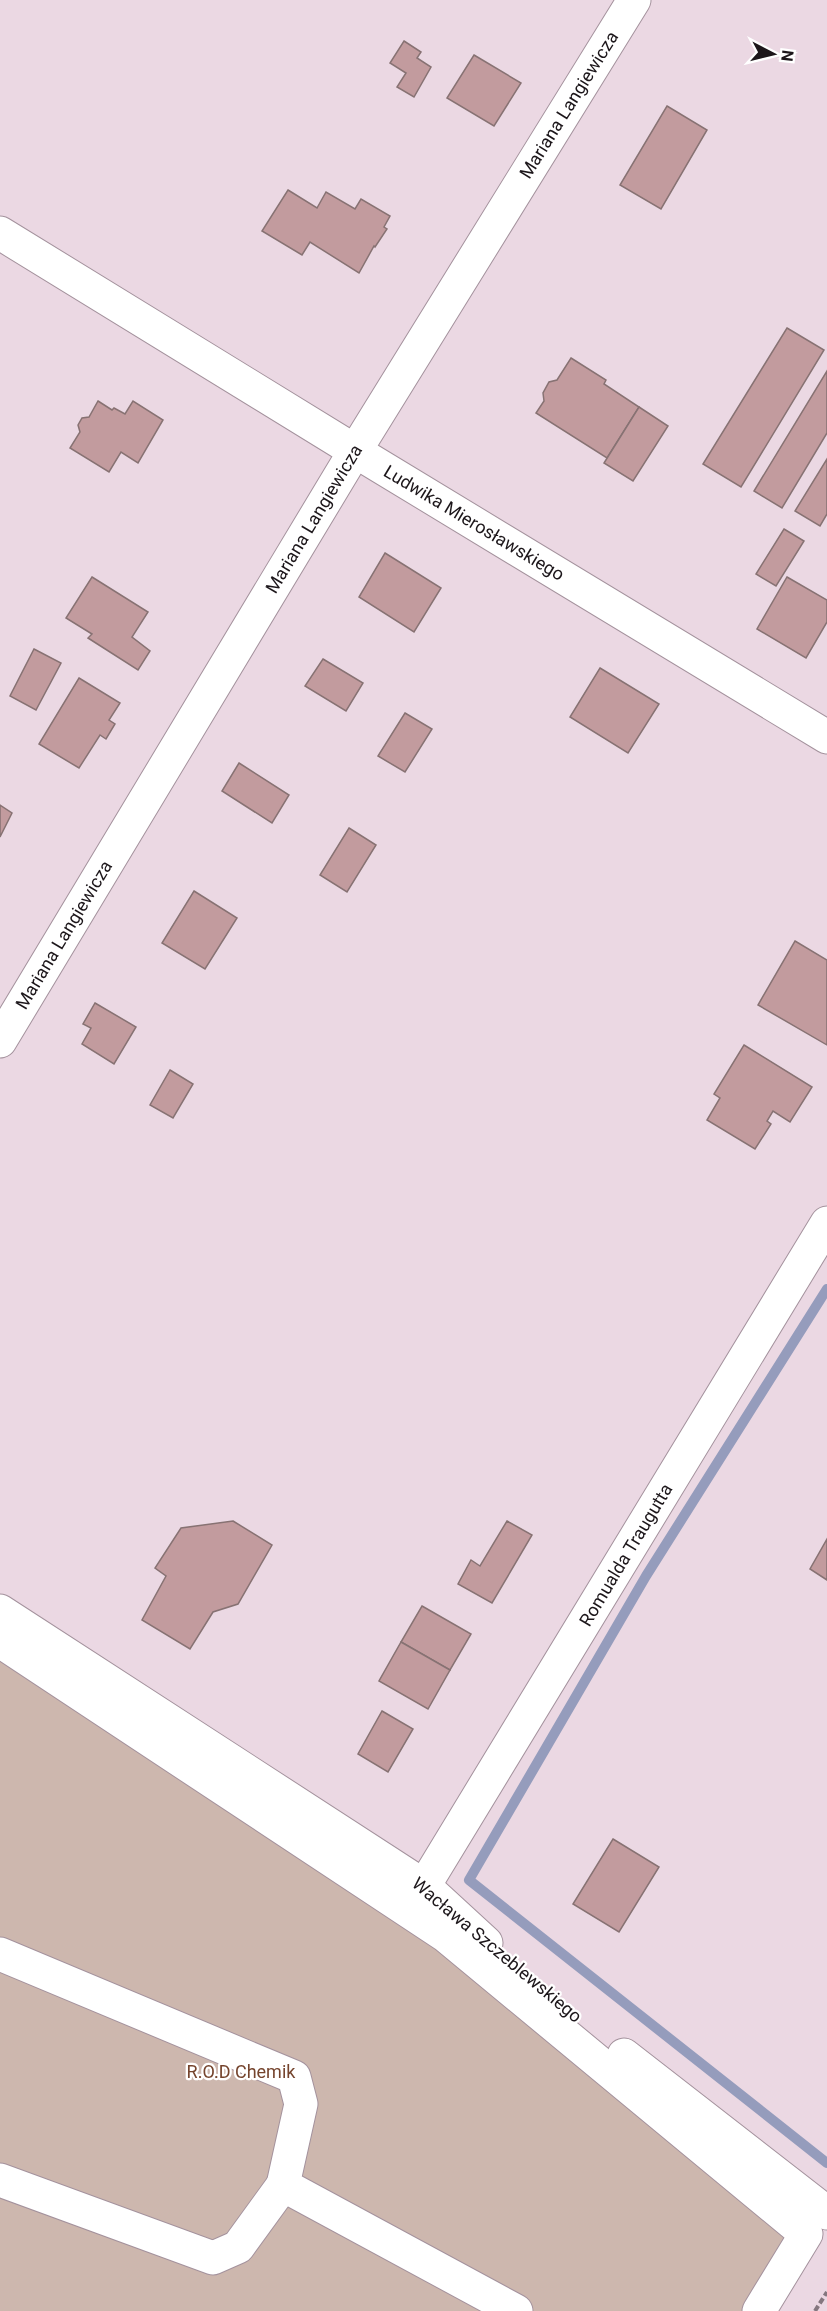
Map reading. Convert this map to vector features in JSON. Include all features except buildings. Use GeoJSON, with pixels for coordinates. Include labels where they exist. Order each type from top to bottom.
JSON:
{"type":"FeatureCollection","features":[{"type":"Feature","properties":{"kind":"street","name":"Mariana Langiewicza"},"geometry":{"type":"LineString","coordinates":[[0,1041],[355,451],[634,0]]}},
{"type":"Feature","properties":{"kind":"street","name":"Ludwika Mierosławskiego"},"geometry":{"type":"LineString","coordinates":[[0,233],[827,737]]}},
{"type":"Feature","properties":{"kind":"street","name":"Romualda Traugutta"},"geometry":{"type":"LineString","coordinates":[[424,1886],[827,1223]]}},
{"type":"Feature","properties":{"kind":"street","name":"Wacława Szczeblewskiego"},"geometry":{"type":"LineString","coordinates":[[0,1611],[424,1886],[513,1969],[827,2213]]}},
{"type":"Feature","properties":{"kind":"street"},"geometry":{"type":"LineString","coordinates":[[0,1641],[446,1936],[806,2234],[759,2311]]}},
{"type":"Feature","properties":{"kind":"street"},"geometry":{"type":"LineString","coordinates":[[0,1954],[294,2077],[301,2104],[283,2185],[238,2247],[213,2258],[0,2180]]}},
{"type":"Feature","properties":{"kind":"street"},"geometry":{"type":"LineString","coordinates":[[283,2185],[516,2311]]}},
{"type":"Feature","properties":{"kind":"path"},"geometry":{"type":"LineString","coordinates":[[815,2311],[827,2292]]}},
{"type":"Feature","properties":{"kind":"green space","name":"R.O.D Chemik"},"geometry":{"type":"Polygon","coordinates":[[[0,1622],[819,2234],[772,2311],[0,2311],[0,1622]]]}},
{"type":"Feature","properties":{"kind":"waterway"},"geometry":{"type":"LineString","coordinates":[[827,1289],[646,1576],[469,1880],[827,2163]]}}]}
